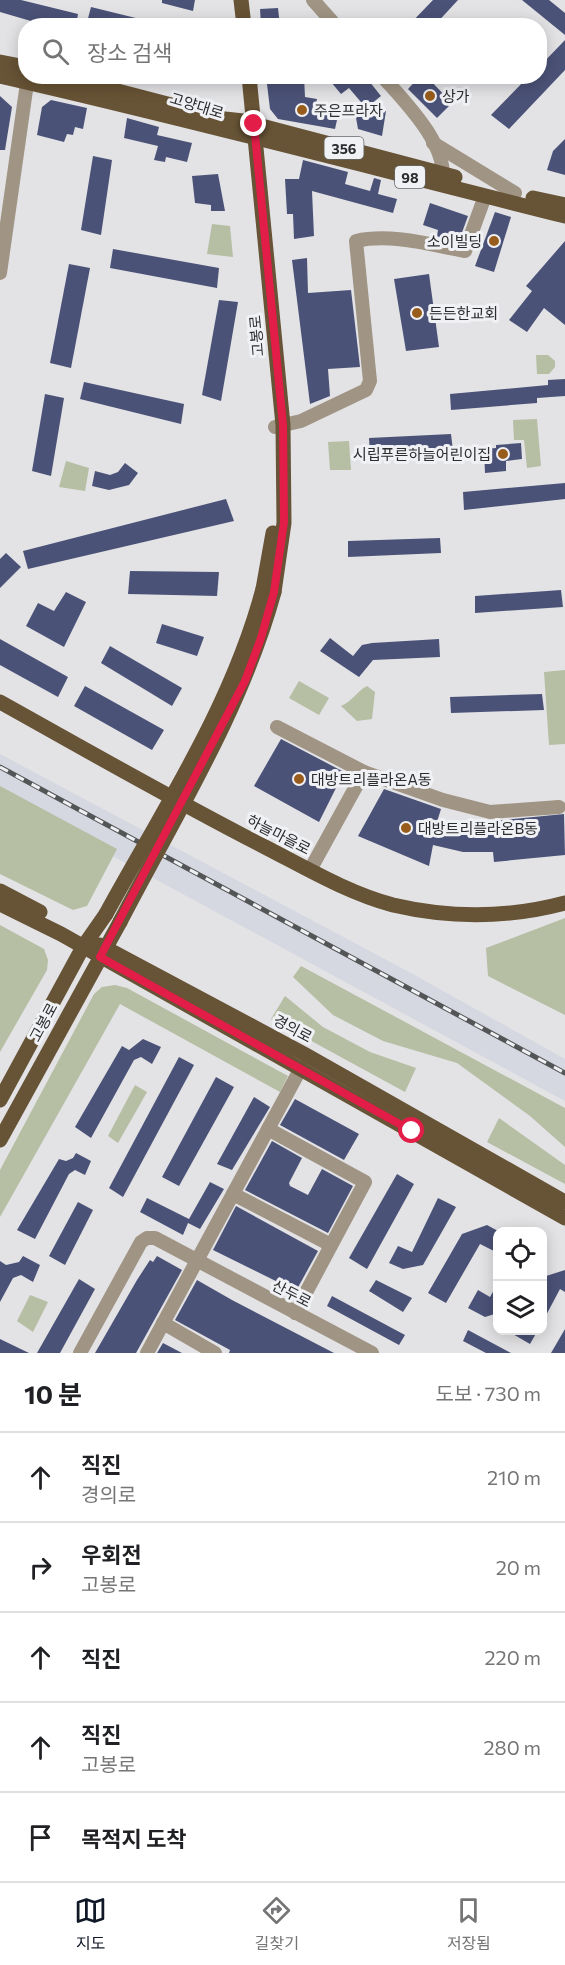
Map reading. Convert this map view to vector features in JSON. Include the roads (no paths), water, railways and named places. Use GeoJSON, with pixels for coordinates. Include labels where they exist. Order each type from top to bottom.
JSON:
{"type":"FeatureCollection","features":[{"type":"Feature","properties":{"kind":"main road"},"geometry":{"type":"LineString","coordinates":[[232,0],[233,18]]}},
{"type":"Feature","properties":{"kind":"main road"},"geometry":{"type":"LineString","coordinates":[[241,0],[243,18]]}},
{"type":"Feature","properties":{"kind":"main road","name":"고양대로"},"geometry":{"type":"LineString","coordinates":[[0,62],[18,71]]}},
{"type":"Feature","properties":{"kind":"main road","name":"고양대로"},"geometry":{"type":"LineString","coordinates":[[0,76],[18,75]]}},
{"type":"Feature","properties":{"kind":"main road","name":"고양대로"},"geometry":{"type":"LineString","coordinates":[[59,84],[160,112],[249,130],[443,179],[565,205]]}},
{"type":"Feature","properties":{"kind":"main road","name":"고양대로"},"geometry":{"type":"LineString","coordinates":[[91,84],[225,119],[249,130]]}},
{"type":"Feature","properties":{"kind":"main road","name":"고봉로"},"geometry":{"type":"LineString","coordinates":[[0,1140],[120,922],[245,681],[261,638],[274,524],[279,426],[249,130],[240,84]]}},
{"type":"Feature","properties":{"kind":"main road","name":"고봉로"},"geometry":{"type":"LineString","coordinates":[[249,84],[249,130]]}},
{"type":"Feature","properties":{"kind":"main road","name":"고양대로"},"geometry":{"type":"LineString","coordinates":[[443,179],[485,196],[565,216]]}},
{"type":"Feature","properties":{"kind":"main road","name":"고봉로"},"geometry":{"type":"LineString","coordinates":[[0,1100],[86,943],[106,914],[218,713],[268,590]]}},
{"type":"Feature","properties":{"kind":"main road","name":"하늘마을로"},"geometry":{"type":"LineString","coordinates":[[0,702],[210,819],[354,892],[381,901],[440,913],[497,914],[565,903]]}},
{"type":"Feature","properties":{"kind":"main road","name":"경의로"},"geometry":{"type":"LineString","coordinates":[[0,891],[301,1068],[565,1218]]}},
{"type":"Feature","properties":{"kind":"main road","name":"경의로"},"geometry":{"type":"LineString","coordinates":[[0,904],[86,943]]}},
{"type":"Feature","properties":{"kind":"main road","name":"경의로"},"geometry":{"type":"LineString","coordinates":[[103,953],[304,1054],[565,1202]]}},
{"type":"Feature","properties":{"kind":"street"},"geometry":{"type":"LineString","coordinates":[[313,0],[329,18]]}},
{"type":"Feature","properties":{"kind":"street"},"geometry":{"type":"LineString","coordinates":[[0,273],[26,84]]}},
{"type":"Feature","properties":{"kind":"street"},"geometry":{"type":"LineString","coordinates":[[389,84],[420,118],[434,143],[443,179]]}},
{"type":"Feature","properties":{"kind":"street"},"geometry":{"type":"LineString","coordinates":[[434,143],[515,193]]}},
{"type":"Feature","properties":{"kind":"street"},"geometry":{"type":"LineString","coordinates":[[279,426],[302,421],[366,390],[370,381],[356,241],[368,238],[394,239],[465,251],[485,196]]}},
{"type":"Feature","properties":{"kind":"street"},"geometry":{"type":"LineString","coordinates":[[277,727],[364,772],[443,800],[490,812],[559,807]]}},
{"type":"Feature","properties":{"kind":"street"},"geometry":{"type":"LineString","coordinates":[[310,870],[364,772]]}},
{"type":"Feature","properties":{"kind":"street"},"geometry":{"type":"LineString","coordinates":[[147,1353],[301,1068]]}},
{"type":"Feature","properties":{"kind":"street"},"geometry":{"type":"LineString","coordinates":[[268,1129],[365,1182],[295,1313]]}},
{"type":"Feature","properties":{"kind":"street"},"geometry":{"type":"LineString","coordinates":[[233,1194],[331,1245]]}},
{"type":"Feature","properties":{"kind":"street","name":"산두로"},"geometry":{"type":"LineString","coordinates":[[80,1353],[141,1242],[147,1238],[155,1238],[196,1262],[372,1353]]}},
{"type":"Feature","properties":{"kind":"street"},"geometry":{"type":"LineString","coordinates":[[163,1323],[215,1353]]}},
{"type":"Feature","properties":{"kind":"railway"},"geometry":{"type":"LineString","coordinates":[[0,767],[565,1073]]}},
{"type":"Feature","properties":{"kind":"place","name":"상가"},"geometry":{"type":"Point","coordinates":[430,96]}},
{"type":"Feature","properties":{"kind":"place","name":"주은프라자"},"geometry":{"type":"Point","coordinates":[302,110]}},
{"type":"Feature","properties":{"kind":"place","name":"소이빌딩"},"geometry":{"type":"Point","coordinates":[494,241]}},
{"type":"Feature","properties":{"kind":"place","name":"든든한교회"},"geometry":{"type":"Point","coordinates":[417,313]}},
{"type":"Feature","properties":{"kind":"place","name":"시립푸른하늘어린이집"},"geometry":{"type":"Point","coordinates":[503,454]}},
{"type":"Feature","properties":{"kind":"place","name":"대방트리플라온A동"},"geometry":{"type":"Point","coordinates":[299,779]}},
{"type":"Feature","properties":{"kind":"place","name":"대방트리플라온B동"},"geometry":{"type":"Point","coordinates":[406,828]}}]}
